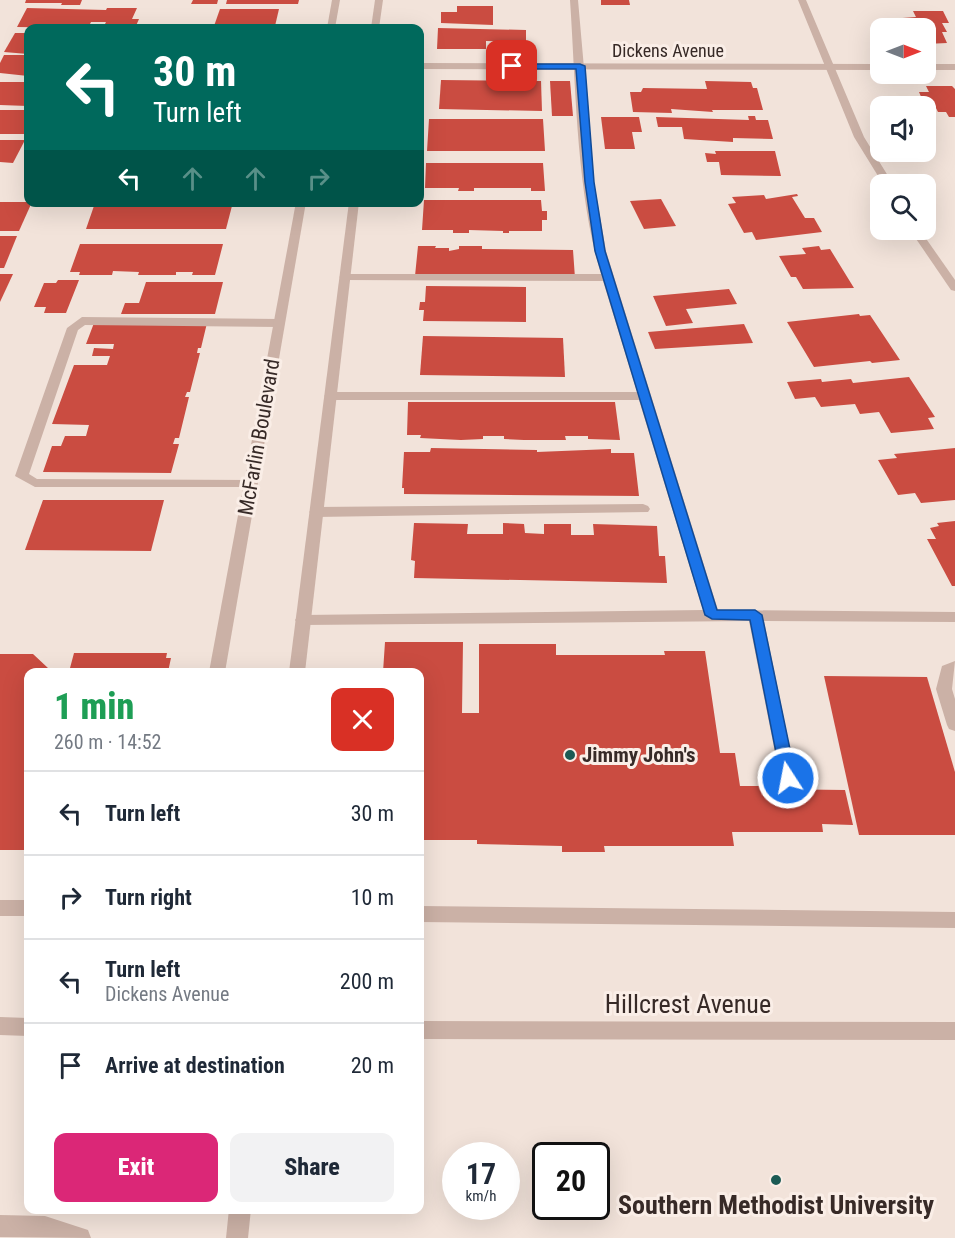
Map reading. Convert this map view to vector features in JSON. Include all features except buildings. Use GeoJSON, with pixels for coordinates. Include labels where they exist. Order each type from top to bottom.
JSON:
{"type":"FeatureCollection","features":[{"type":"Feature","properties":{"kind":"street"},"geometry":{"type":"LineString","coordinates":[[332,24],[336,0]]}},
{"type":"Feature","properties":{"kind":"street"},"geometry":{"type":"LineString","coordinates":[[376,24],[379,0]]}},
{"type":"Feature","properties":{"kind":"street"},"geometry":{"type":"LineString","coordinates":[[574,0],[589,182],[600,251],[712,615]]}},
{"type":"Feature","properties":{"kind":"street"},"geometry":{"type":"LineString","coordinates":[[802,0],[859,137],[882,174]]}},
{"type":"Feature","properties":{"kind":"street","name":"Dickens Avenue"},"geometry":{"type":"LineString","coordinates":[[424,66],[870,67]]}},
{"type":"Feature","properties":{"kind":"street"},"geometry":{"type":"LineString","coordinates":[[936,67],[955,67]]}},
{"type":"Feature","properties":{"kind":"street","name":"McFarlin Boulevard"},"geometry":{"type":"LineString","coordinates":[[219,668],[300,207]]}},
{"type":"Feature","properties":{"kind":"street"},"geometry":{"type":"LineString","coordinates":[[297,668],[353,207]]}},
{"type":"Feature","properties":{"kind":"street"},"geometry":{"type":"LineString","coordinates":[[922,240],[955,288]]}},
{"type":"Feature","properties":{"kind":"street"},"geometry":{"type":"LineString","coordinates":[[345,277],[573,279],[609,277]]}},
{"type":"Feature","properties":{"kind":"street"},"geometry":{"type":"LineString","coordinates":[[251,484],[35,483],[22,476],[73,328],[82,321],[279,323]]}},
{"type":"Feature","properties":{"kind":"street"},"geometry":{"type":"LineString","coordinates":[[330,396],[644,396]]}},
{"type":"Feature","properties":{"kind":"street"},"geometry":{"type":"LineString","coordinates":[[316,512],[643,509]]}},
{"type":"Feature","properties":{"kind":"street"},"geometry":{"type":"LineString","coordinates":[[303,620],[712,615],[955,617]]}},
{"type":"Feature","properties":{"kind":"street"},"geometry":{"type":"LineString","coordinates":[[755,615],[788,778]]}},
{"type":"Feature","properties":{"kind":"street"},"geometry":{"type":"LineString","coordinates":[[955,667],[947,670],[944,689],[955,725]]}},
{"type":"Feature","properties":{"kind":"street"},"geometry":{"type":"LineString","coordinates":[[0,908],[24,908]]}},
{"type":"Feature","properties":{"kind":"street"},"geometry":{"type":"LineString","coordinates":[[424,914],[955,920]]}},
{"type":"Feature","properties":{"kind":"street"},"geometry":{"type":"LineString","coordinates":[[0,1026],[24,1027]]}},
{"type":"Feature","properties":{"kind":"street","name":"Hillcrest Avenue"},"geometry":{"type":"LineString","coordinates":[[424,1030],[955,1031]]}},
{"type":"Feature","properties":{"kind":"street"},"geometry":{"type":"LineString","coordinates":[[237,1238],[239,1214]]}},
{"type":"Feature","properties":{"kind":"street"},"geometry":{"type":"LineString","coordinates":[[0,1226],[45,1227],[80,1238]]}},
{"type":"Feature","properties":{"kind":"place","name":"Jimmy John's"},"geometry":{"type":"Point","coordinates":[570,755]}},
{"type":"Feature","properties":{"kind":"place","name":"Southern Methodist University"},"geometry":{"type":"Point","coordinates":[776,1180]}},
{"type":"Feature","properties":{"kind":"route"},"geometry":{"type":"LineString","coordinates":[[512,66],[580,66],[589,182],[600,251],[712,615],[755,615],[788,778]]}}]}
